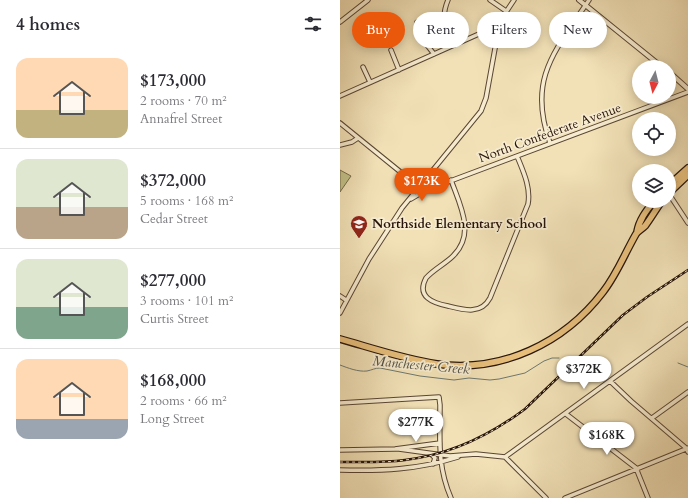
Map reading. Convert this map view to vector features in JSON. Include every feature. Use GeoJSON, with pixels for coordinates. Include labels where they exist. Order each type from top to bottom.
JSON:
{"type":"FeatureCollection","features":[{"type":"Feature","properties":{"kind":"main road"},"geometry":{"type":"LineString","coordinates":[[676,179],[688,168]]}},
{"type":"Feature","properties":{"kind":"main road"},"geometry":{"type":"LineString","coordinates":[[676,186],[688,175]]}},
{"type":"Feature","properties":{"kind":"main road"},"geometry":{"type":"LineString","coordinates":[[340,339],[412,359],[437,364],[475,365],[516,357],[537,348],[557,336],[588,310],[611,281],[637,232],[638,224],[648,208]]}},
{"type":"Feature","properties":{"kind":"main road"},"geometry":{"type":"LineString","coordinates":[[637,232],[644,226],[657,208]]}},
{"type":"Feature","properties":{"kind":"street"},"geometry":{"type":"LineString","coordinates":[[340,22],[368,0]]}},
{"type":"Feature","properties":{"kind":"street"},"geometry":{"type":"LineString","coordinates":[[444,12],[448,0]]}},
{"type":"Feature","properties":{"kind":"street"},"geometry":{"type":"LineString","coordinates":[[490,0],[506,11],[514,0]]}},
{"type":"Feature","properties":{"kind":"street"},"geometry":{"type":"LineString","coordinates":[[579,0],[653,60]]}},
{"type":"Feature","properties":{"kind":"street"},"geometry":{"type":"LineString","coordinates":[[550,143],[545,127],[543,112],[542,91],[544,79],[555,50],[589,0]]}},
{"type":"Feature","properties":{"kind":"street"},"geometry":{"type":"LineString","coordinates":[[429,48],[434,54]]}},
{"type":"Feature","properties":{"kind":"street"},"geometry":{"type":"LineString","coordinates":[[340,96],[447,48]]}},
{"type":"Feature","properties":{"kind":"street"},"geometry":{"type":"LineString","coordinates":[[340,313],[384,234],[408,200],[481,111],[486,98],[495,48]]}},
{"type":"Feature","properties":{"kind":"street"},"geometry":{"type":"LineString","coordinates":[[391,50],[399,70]]}},
{"type":"Feature","properties":{"kind":"street"},"geometry":{"type":"LineString","coordinates":[[363,67],[370,82]]}},
{"type":"Feature","properties":{"kind":"street"},"geometry":{"type":"LineString","coordinates":[[676,78],[688,89]]}},
{"type":"Feature","properties":{"kind":"street","name":"North Confederate Avenue"},"geometry":{"type":"LineString","coordinates":[[408,200],[428,189],[451,180],[688,92]]}},
{"type":"Feature","properties":{"kind":"street"},"geometry":{"type":"LineString","coordinates":[[340,123],[419,187],[428,189]]}},
{"type":"Feature","properties":{"kind":"street"},"geometry":{"type":"LineString","coordinates":[[340,145],[352,142],[358,138]]}},
{"type":"Feature","properties":{"kind":"street"},"geometry":{"type":"LineString","coordinates":[[451,180],[465,218],[464,238],[455,254],[426,278],[424,289],[427,298],[434,303],[467,311],[474,310],[483,307],[490,298],[527,208],[529,198],[528,187],[517,156]]}},
{"type":"Feature","properties":{"kind":"street"},"geometry":{"type":"LineString","coordinates":[[676,204],[688,223]]}},
{"type":"Feature","properties":{"kind":"street"},"geometry":{"type":"LineString","coordinates":[[340,296],[346,300]]}},
{"type":"Feature","properties":{"kind":"street"},"geometry":{"type":"LineString","coordinates":[[399,449],[450,456],[479,455],[505,457],[688,324]]}},
{"type":"Feature","properties":{"kind":"street"},"geometry":{"type":"LineString","coordinates":[[565,498],[636,468],[687,449],[610,381]]}},
{"type":"Feature","properties":{"kind":"street"},"geometry":{"type":"LineString","coordinates":[[652,418],[688,392]]}},
{"type":"Feature","properties":{"kind":"street"},"geometry":{"type":"LineString","coordinates":[[340,403],[439,397],[440,462],[445,484],[451,498]]}},
{"type":"Feature","properties":{"kind":"street"},"geometry":{"type":"LineString","coordinates":[[566,414],[636,468],[648,498]]}},
{"type":"Feature","properties":{"kind":"street"},"geometry":{"type":"LineString","coordinates":[[340,450],[399,449],[440,443]]}},
{"type":"Feature","properties":{"kind":"street"},"geometry":{"type":"LineString","coordinates":[[431,453],[436,456],[440,462]]}},
{"type":"Feature","properties":{"kind":"street"},"geometry":{"type":"LineString","coordinates":[[431,453],[436,460],[433,464]]}},
{"type":"Feature","properties":{"kind":"street"},"geometry":{"type":"LineString","coordinates":[[440,462],[443,458],[450,456]]}},
{"type":"Feature","properties":{"kind":"street"},"geometry":{"type":"LineString","coordinates":[[340,470],[396,470],[433,464],[463,456]]}},
{"type":"Feature","properties":{"kind":"street"},"geometry":{"type":"LineString","coordinates":[[505,457],[546,498]]}},
{"type":"Feature","properties":{"kind":"shaded area"},"geometry":{"type":"Polygon","coordinates":[[[340,170],[351,176],[340,192],[340,170]]]}},
{"type":"Feature","properties":{"kind":"waterway","name":"Manchester Creek"},"geometry":{"type":"LineString","coordinates":[[340,365],[360,371],[380,368],[420,376],[454,380],[469,378],[490,380],[525,373],[544,361],[552,358],[559,358]]}},
{"type":"Feature","properties":{"kind":"waterway"},"geometry":{"type":"LineString","coordinates":[[678,363],[688,367]]}},
{"type":"Feature","properties":{"kind":"waterway"},"geometry":{"type":"LineString","coordinates":[[585,372],[597,368]]}},
{"type":"Feature","properties":{"kind":"railway"},"geometry":{"type":"LineString","coordinates":[[340,462],[389,462],[405,460],[437,454],[483,436],[525,409],[623,315],[688,270]]}},
{"type":"Feature","properties":{"kind":"place","name":"Northside Elementary School"},"geometry":{"type":"Point","coordinates":[359,239]}}]}
